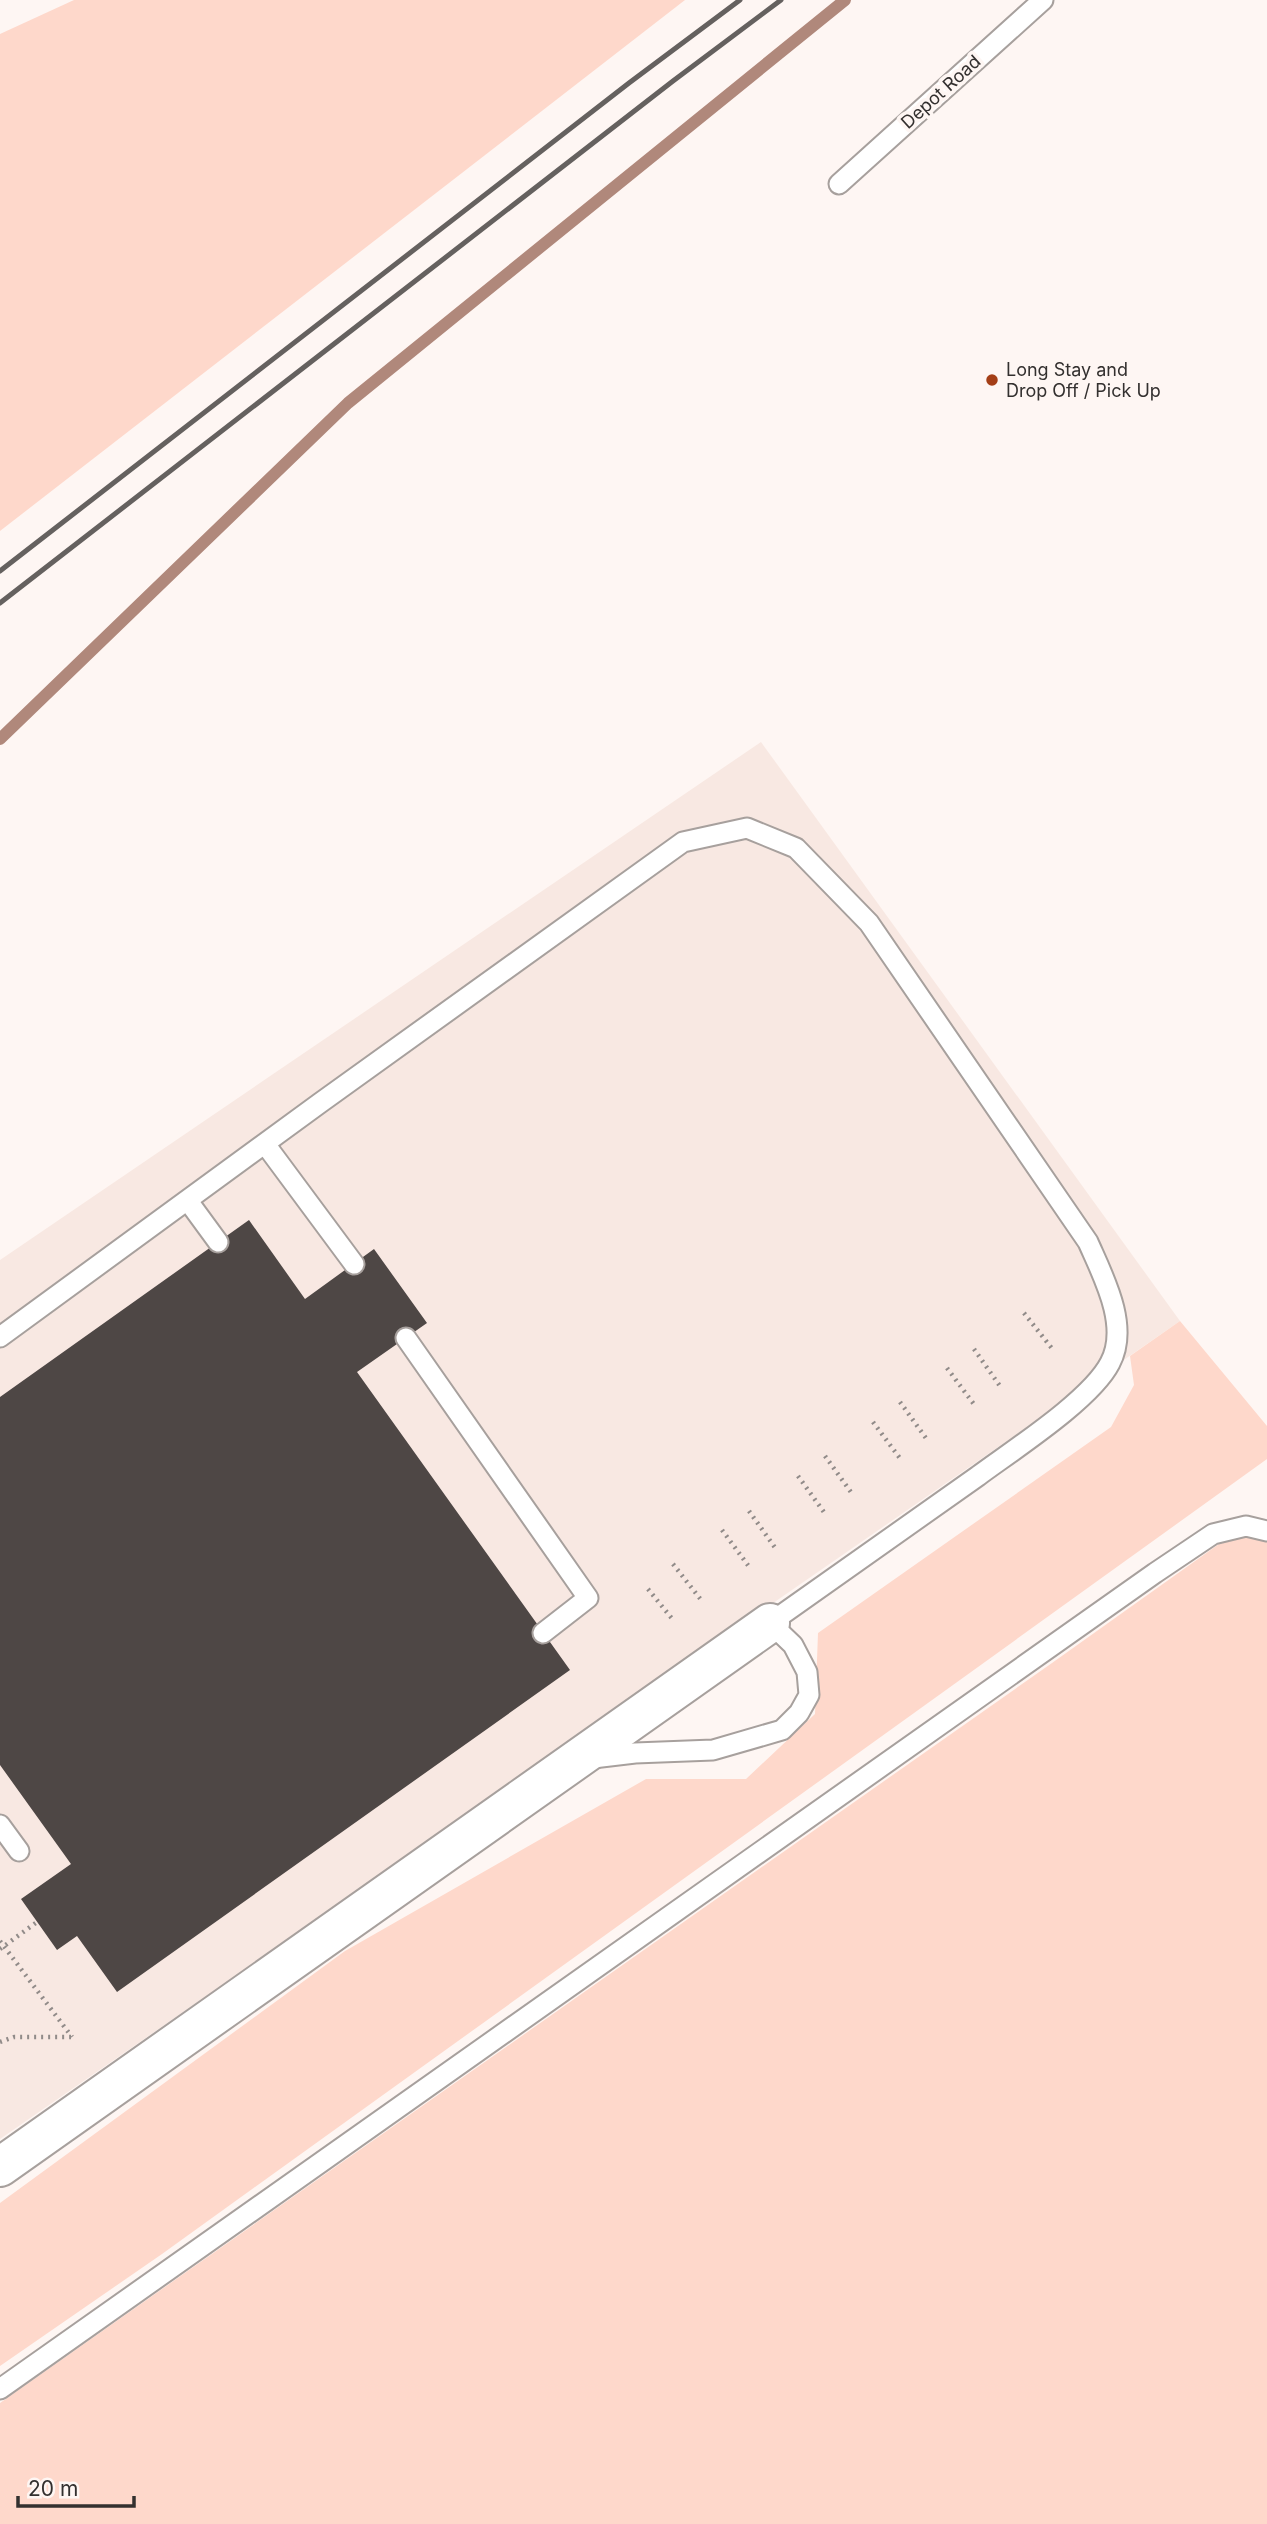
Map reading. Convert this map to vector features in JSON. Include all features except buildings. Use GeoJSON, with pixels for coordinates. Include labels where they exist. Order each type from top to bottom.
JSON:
{"type":"FeatureCollection","features":[{"type":"Feature","properties":{"kind":"street"},"geometry":{"type":"LineString","coordinates":[[0,2167],[770,1623]]}},
{"type":"Feature","properties":{"kind":"lane","name":"Depot Road"},"geometry":{"type":"LineString","coordinates":[[839,184],[1043,0]]}},
{"type":"Feature","properties":{"kind":"lane"},"geometry":{"type":"LineString","coordinates":[[0,1337],[683,842],[747,828],[796,848],[869,923],[1087,1242],[1104,1278],[1117,1336],[1111,1362],[1094,1386],[1064,1412],[770,1623],[793,1645],[807,1672],[808,1695],[799,1713],[782,1730],[713,1750],[635,1753],[575,1760]]}},
{"type":"Feature","properties":{"kind":"lane"},"geometry":{"type":"LineString","coordinates":[[265,1144],[354,1264]]}},
{"type":"Feature","properties":{"kind":"lane"},"geometry":{"type":"LineString","coordinates":[[188,1201],[218,1242]]}},
{"type":"Feature","properties":{"kind":"lane"},"geometry":{"type":"LineString","coordinates":[[406,1338],[588,1598],[543,1633]]}},
{"type":"Feature","properties":{"kind":"lane"},"geometry":{"type":"LineString","coordinates":[[0,2389],[1189,1550],[1213,1534],[1247,1526],[1267,1531]]}},
{"type":"Feature","properties":{"kind":"lane"},"geometry":{"type":"LineString","coordinates":[[0,1825],[19,1851]]}},
{"type":"Feature","properties":{"kind":"path"},"geometry":{"type":"LineString","coordinates":[[1024,1312],[1054,1351]]}},
{"type":"Feature","properties":{"kind":"path"},"geometry":{"type":"LineString","coordinates":[[974,1349],[1002,1389]]}},
{"type":"Feature","properties":{"kind":"path"},"geometry":{"type":"LineString","coordinates":[[947,1368],[976,1407]]}},
{"type":"Feature","properties":{"kind":"path"},"geometry":{"type":"LineString","coordinates":[[900,1402],[928,1441]]}},
{"type":"Feature","properties":{"kind":"path"},"geometry":{"type":"LineString","coordinates":[[873,1422],[902,1461]]}},
{"type":"Feature","properties":{"kind":"path"},"geometry":{"type":"LineString","coordinates":[[825,1456],[853,1495]]}},
{"type":"Feature","properties":{"kind":"path"},"geometry":{"type":"LineString","coordinates":[[799,1476],[826,1515]]}},
{"type":"Feature","properties":{"kind":"path"},"geometry":{"type":"LineString","coordinates":[[749,1511],[776,1549]]}},
{"type":"Feature","properties":{"kind":"path"},"geometry":{"type":"LineString","coordinates":[[722,1530],[750,1568]]}},
{"type":"Feature","properties":{"kind":"path"},"geometry":{"type":"LineString","coordinates":[[673,1564],[702,1601]]}},
{"type":"Feature","properties":{"kind":"path"},"geometry":{"type":"LineString","coordinates":[[648,1589],[674,1621]]}},
{"type":"Feature","properties":{"kind":"path"},"geometry":{"type":"LineString","coordinates":[[0,2042],[14,2036],[72,2037],[1,1945],[37,1922]]}},
{"type":"Feature","properties":{"kind":"shaded area"},"geometry":{"type":"Polygon","coordinates":[[[74,0],[685,0],[0,531],[0,34],[74,0]]]}},
{"type":"Feature","properties":{"kind":"shaded area"},"geometry":{"type":"Polygon","coordinates":[[[761,742],[1180,1321],[0,2139],[0,1260],[761,742]]]}},
{"type":"Feature","properties":{"kind":"shaded area"},"geometry":{"type":"Polygon","coordinates":[[[1180,1321],[1267,1426],[1267,1459],[162,2254],[0,2366],[0,2203],[345,1951],[646,1779],[746,1779],[815,1714],[818,1633],[1111,1427],[1134,1385],[1130,1356],[1180,1321]]]}},
{"type":"Feature","properties":{"kind":"shaded area"},"geometry":{"type":"Polygon","coordinates":[[[1255,1534],[1267,1537],[1267,2524],[0,2524],[0,2403],[1226,1539],[1255,1534]]]}},
{"type":"Feature","properties":{"kind":"waterway"},"geometry":{"type":"LineString","coordinates":[[0,739],[348,403],[845,0]]}},
{"type":"Feature","properties":{"kind":"railway"},"geometry":{"type":"LineString","coordinates":[[0,571],[740,0]]}},
{"type":"Feature","properties":{"kind":"railway"},"geometry":{"type":"LineString","coordinates":[[0,603],[781,0]]}},
{"type":"Feature","properties":{"kind":"place","name":"Long Stay and Drop Off / Pick Up"},"geometry":{"type":"Point","coordinates":[992,380]}}]}
